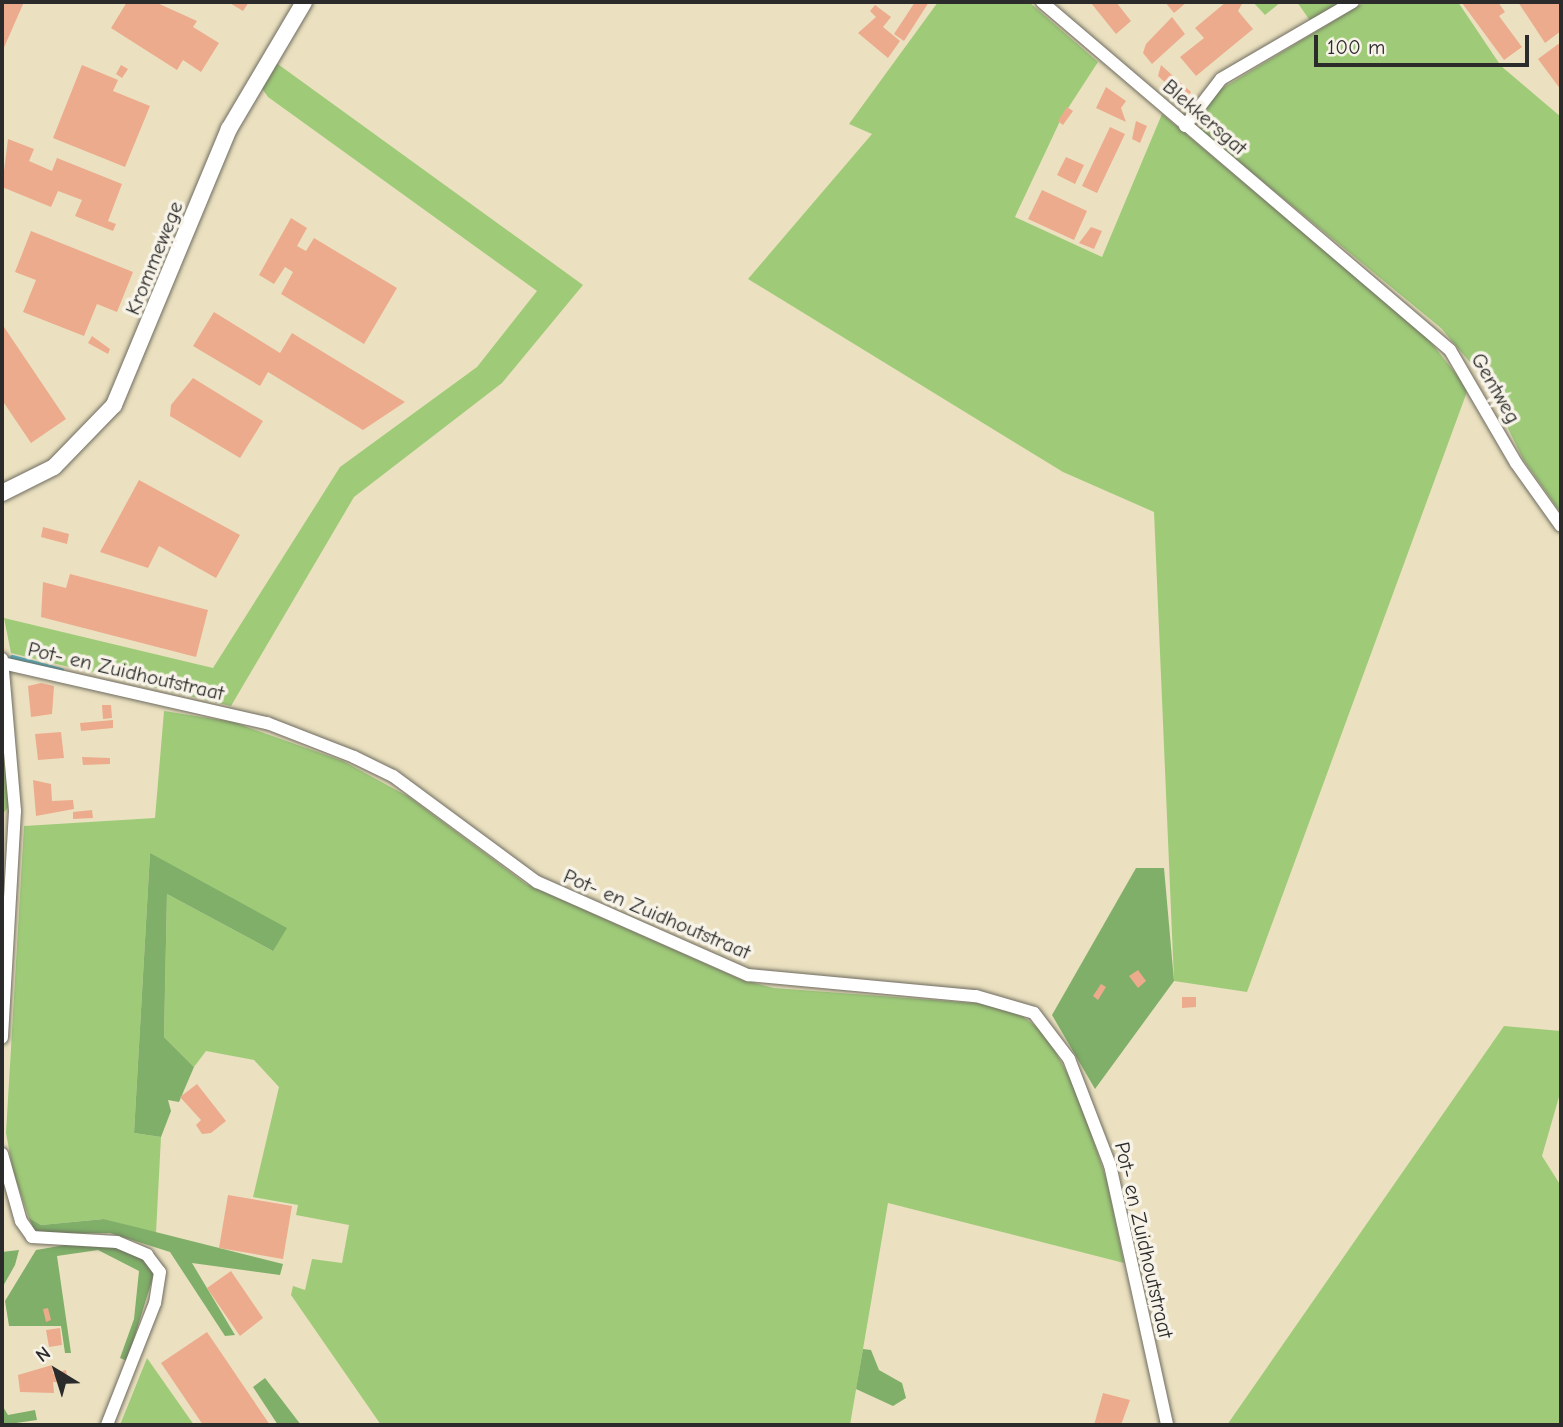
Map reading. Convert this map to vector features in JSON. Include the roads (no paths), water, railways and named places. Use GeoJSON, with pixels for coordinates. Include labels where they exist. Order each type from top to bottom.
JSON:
{"type":"FeatureCollection","features":[{"type":"Feature","properties":{"kind":"street","name":"Krommewege"},"geometry":{"type":"LineString","coordinates":[[2,493],[54,467],[114,405],[229,129],[304,2]]}},
{"type":"Feature","properties":{"kind":"street","name":"Blekkersgat"},"geometry":{"type":"LineString","coordinates":[[1042,2],[1343,261]]}},
{"type":"Feature","properties":{"kind":"street"},"geometry":{"type":"LineString","coordinates":[[1185,126],[1221,79],[1353,2]]}},
{"type":"Feature","properties":{"kind":"street","name":"Gentweg"},"geometry":{"type":"LineString","coordinates":[[1343,261],[1450,350],[1516,463],[1561,526]]}},
{"type":"Feature","properties":{"kind":"street"},"geometry":{"type":"LineString","coordinates":[[2,661],[15,811],[2,1038]]}},
{"type":"Feature","properties":{"kind":"street","name":"Pot- en Zuidhoutstraat"},"geometry":{"type":"LineString","coordinates":[[2,661],[267,723],[354,757],[393,776],[537,882],[748,975],[787,983],[976,996],[1034,1013],[1069,1059],[1110,1165],[1167,1425]]}},
{"type":"Feature","properties":{"kind":"street"},"geometry":{"type":"LineString","coordinates":[[2,1154],[21,1221],[32,1237],[117,1242],[147,1255],[160,1272],[155,1303],[107,1425]]}},
{"type":"Feature","properties":{"kind":"waterway"},"geometry":{"type":"LineString","coordinates":[[12,657],[61,670]]}}]}
